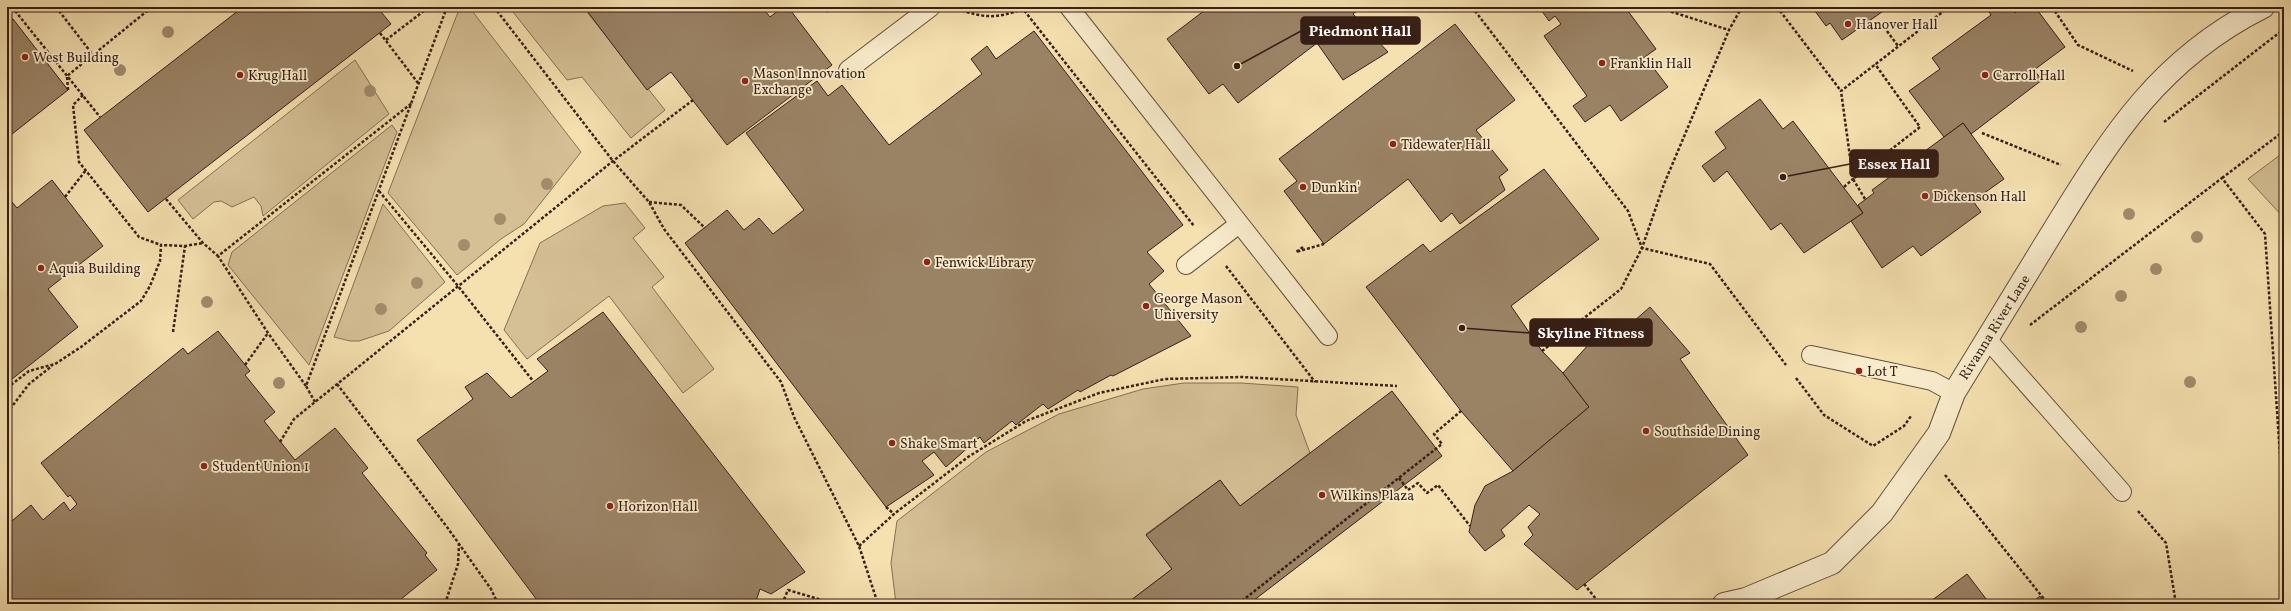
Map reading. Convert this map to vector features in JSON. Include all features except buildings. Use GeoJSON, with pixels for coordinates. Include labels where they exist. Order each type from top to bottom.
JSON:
{"type":"FeatureCollection","features":[{"type":"Feature","properties":{"kind":"street","name":"Rivanna River Lane"},"geometry":{"type":"LineString","coordinates":[[1724,604],[1753,596],[1832,563],[1882,513],[1939,433],[1954,393],[2090,170],[2128,116],[2142,99],[2188,55],[2254,11]]}},
{"type":"Feature","properties":{"kind":"lane"},"geometry":{"type":"LineString","coordinates":[[848,70],[931,7]]}},
{"type":"Feature","properties":{"kind":"lane"},"geometry":{"type":"LineString","coordinates":[[1068,7],[1328,336]]}},
{"type":"Feature","properties":{"kind":"lane"},"geometry":{"type":"LineString","coordinates":[[1186,265],[1239,224]]}},
{"type":"Feature","properties":{"kind":"lane"},"geometry":{"type":"LineString","coordinates":[[1987,339],[2122,492]]}},
{"type":"Feature","properties":{"kind":"lane"},"geometry":{"type":"LineString","coordinates":[[1811,355],[1932,381],[1954,393]]}},
{"type":"Feature","properties":{"kind":"path"},"geometry":{"type":"LineString","coordinates":[[12,7],[100,117]]}},
{"type":"Feature","properties":{"kind":"path"},"geometry":{"type":"LineString","coordinates":[[56,7],[93,55]]}},
{"type":"Feature","properties":{"kind":"path"},"geometry":{"type":"LineString","coordinates":[[67,76],[152,7]]}},
{"type":"Feature","properties":{"kind":"path"},"geometry":{"type":"LineString","coordinates":[[386,40],[429,7]]}},
{"type":"Feature","properties":{"kind":"path"},"geometry":{"type":"LineString","coordinates":[[306,386],[413,103],[418,84],[447,7]]}},
{"type":"Feature","properties":{"kind":"path"},"geometry":{"type":"LineString","coordinates":[[494,7],[613,161],[649,202],[664,229],[781,382],[794,417],[859,546],[878,604]]}},
{"type":"Feature","properties":{"kind":"path"},"geometry":{"type":"LineString","coordinates":[[953,7],[980,16],[1002,16],[1023,9],[1315,382]]}},
{"type":"Feature","properties":{"kind":"path"},"geometry":{"type":"LineString","coordinates":[[1472,7],[1628,211],[1642,248]]}},
{"type":"Feature","properties":{"kind":"path"},"geometry":{"type":"LineString","coordinates":[[1662,7],[1672,12],[1729,30]]}},
{"type":"Feature","properties":{"kind":"path"},"geometry":{"type":"LineString","coordinates":[[1542,351],[1621,289],[1642,248],[1664,184],[1729,30],[1742,7]]}},
{"type":"Feature","properties":{"kind":"path"},"geometry":{"type":"LineString","coordinates":[[1777,7],[1841,91],[1852,179],[1865,199]]}},
{"type":"Feature","properties":{"kind":"path"},"geometry":{"type":"LineString","coordinates":[[1841,91],[1949,7]]}},
{"type":"Feature","properties":{"kind":"path"},"geometry":{"type":"LineString","coordinates":[[2052,7],[2078,45],[2135,72]]}},
{"type":"Feature","properties":{"kind":"path"},"geometry":{"type":"LineString","coordinates":[[1881,23],[1898,46]]}},
{"type":"Feature","properties":{"kind":"path"},"geometry":{"type":"LineString","coordinates":[[2161,124],[2284,29]]}},
{"type":"Feature","properties":{"kind":"path"},"geometry":{"type":"LineString","coordinates":[[380,33],[418,84]]}},
{"type":"Feature","properties":{"kind":"path"},"geometry":{"type":"LineString","coordinates":[[1844,187],[1852,179],[1920,127],[1875,64]]}},
{"type":"Feature","properties":{"kind":"path"},"geometry":{"type":"LineString","coordinates":[[67,76],[68,90]]}},
{"type":"Feature","properties":{"kind":"path"},"geometry":{"type":"LineString","coordinates":[[83,95],[73,105],[79,162],[139,237],[161,245],[186,246],[202,243]]}},
{"type":"Feature","properties":{"kind":"path"},"geometry":{"type":"LineString","coordinates":[[280,442],[294,419],[336,384],[613,161],[693,100]]}},
{"type":"Feature","properties":{"kind":"path"},"geometry":{"type":"LineString","coordinates":[[218,256],[413,103]]}},
{"type":"Feature","properties":{"kind":"path"},"geometry":{"type":"LineString","coordinates":[[2027,330],[2031,325],[2284,131]]}},
{"type":"Feature","properties":{"kind":"path"},"geometry":{"type":"LineString","coordinates":[[1982,133],[2065,167]]}},
{"type":"Feature","properties":{"kind":"path"},"geometry":{"type":"LineString","coordinates":[[65,197],[86,170]]}},
{"type":"Feature","properties":{"kind":"path"},"geometry":{"type":"LineString","coordinates":[[2222,178],[2265,234],[2284,514]]}},
{"type":"Feature","properties":{"kind":"path"},"geometry":{"type":"LineString","coordinates":[[379,190],[458,286],[533,382]]}},
{"type":"Feature","properties":{"kind":"path"},"geometry":{"type":"LineString","coordinates":[[166,199],[202,243],[218,256],[268,333],[306,386],[315,402]]}},
{"type":"Feature","properties":{"kind":"path"},"geometry":{"type":"LineString","coordinates":[[649,202],[681,205],[705,228]]}},
{"type":"Feature","properties":{"kind":"path"},"geometry":{"type":"LineString","coordinates":[[1303,247],[1296,252],[1324,244]]}},
{"type":"Feature","properties":{"kind":"path"},"geometry":{"type":"LineString","coordinates":[[7,412],[29,384],[54,364],[81,347],[141,301],[150,286],[160,261],[161,245]]}},
{"type":"Feature","properties":{"kind":"path"},"geometry":{"type":"LineString","coordinates":[[173,332],[186,246]]}},
{"type":"Feature","properties":{"kind":"path"},"geometry":{"type":"LineString","coordinates":[[1642,248],[1710,264]]}},
{"type":"Feature","properties":{"kind":"path"},"geometry":{"type":"LineString","coordinates":[[245,365],[268,333]]}},
{"type":"Feature","properties":{"kind":"path"},"geometry":{"type":"LineString","coordinates":[[7,388],[29,371],[54,364]]}},
{"type":"Feature","properties":{"kind":"path"},"geometry":{"type":"LineString","coordinates":[[859,546],[894,514],[968,457],[1026,421],[1099,393],[1165,379],[1242,377],[1398,386]]}},
{"type":"Feature","properties":{"kind":"path"},"geometry":{"type":"LineString","coordinates":[[336,384],[459,544],[491,589],[498,604]]}},
{"type":"Feature","properties":{"kind":"path"},"geometry":{"type":"LineString","coordinates":[[1238,604],[1442,444],[1434,434],[1461,411]]}},
{"type":"Feature","properties":{"kind":"path"},"geometry":{"type":"LineString","coordinates":[[1943,473],[2048,604]]}},
{"type":"Feature","properties":{"kind":"path"},"geometry":{"type":"LineString","coordinates":[[1399,478],[1408,490],[1418,483],[1427,493],[1438,485],[1470,526]]}},
{"type":"Feature","properties":{"kind":"path"},"geometry":{"type":"LineString","coordinates":[[2122,492],[2166,543],[2176,604]]}},
{"type":"Feature","properties":{"kind":"path"},"geometry":{"type":"LineString","coordinates":[[886,507],[894,514]]}},
{"type":"Feature","properties":{"kind":"path"},"geometry":{"type":"LineString","coordinates":[[445,604],[456,571],[459,544]]}},
{"type":"Feature","properties":{"kind":"path"},"geometry":{"type":"LineString","coordinates":[[1584,584],[1600,604]]}},
{"type":"Feature","properties":{"kind":"path"},"geometry":{"type":"LineString","coordinates":[[782,604],[788,590],[835,604]]}},
{"type":"Feature","properties":{"kind":"shaded area"},"geometry":{"type":"Polygon","coordinates":[[[460,7],[469,7],[581,152],[524,224],[501,239],[457,275],[388,193],[460,7]]]}},
{"type":"Feature","properties":{"kind":"shaded area"},"geometry":{"type":"Polygon","coordinates":[[[509,7],[583,7],[665,110],[631,138],[582,77],[567,80],[509,7]]]}},
{"type":"Feature","properties":{"kind":"shaded area"},"geometry":{"type":"Polygon","coordinates":[[[822,7],[856,7],[826,12],[822,7]]]}},
{"type":"Feature","properties":{"kind":"shaded area"},"geometry":{"type":"Polygon","coordinates":[[[355,60],[389,114],[263,216],[261,206],[254,197],[232,207],[221,201],[214,202],[193,219],[178,200],[355,60]]]}},
{"type":"Feature","properties":{"kind":"shaded area"},"geometry":{"type":"Polygon","coordinates":[[[392,125],[397,132],[309,365],[228,265],[232,252],[392,125]]]}},
{"type":"Feature","properties":{"kind":"shaded area"},"geometry":{"type":"Polygon","coordinates":[[[2284,152],[2284,218],[2248,179],[2284,152]]]}},
{"type":"Feature","properties":{"kind":"shaded area"},"geometry":{"type":"Polygon","coordinates":[[[625,203],[645,228],[633,238],[664,277],[652,287],[714,369],[683,393],[609,296],[527,359],[504,330],[540,243],[603,206],[625,203]]]}},
{"type":"Feature","properties":{"kind":"shaded area"},"geometry":{"type":"Polygon","coordinates":[[[383,204],[445,282],[389,331],[359,341],[350,341],[334,337],[383,204]]]}},
{"type":"Feature","properties":{"kind":"shaded area"},"geometry":{"type":"Polygon","coordinates":[[[1184,383],[1241,383],[1298,387],[1296,415],[1310,453],[1240,506],[1220,480],[1146,534],[1172,569],[1126,604],[896,604],[891,563],[897,521],[986,452],[1059,414],[1143,389],[1184,383]]]}},
{"type":"Feature","properties":{"kind":"place","name":"Hanover Hall"},"geometry":{"type":"Point","coordinates":[1848,24]}},
{"type":"Feature","properties":{"kind":"place","name":"West Building"},"geometry":{"type":"Point","coordinates":[25,57]}},
{"type":"Feature","properties":{"kind":"place","name":"Franklin Hall"},"geometry":{"type":"Point","coordinates":[1602,63]}},
{"type":"Feature","properties":{"kind":"place","name":"Piedmont Hall"},"geometry":{"type":"Point","coordinates":[1237,66]}},
{"type":"Feature","properties":{"kind":"place","name":"Krug Hall"},"geometry":{"type":"Point","coordinates":[240,75]}},
{"type":"Feature","properties":{"kind":"place","name":"Carroll Hall"},"geometry":{"type":"Point","coordinates":[1985,75]}},
{"type":"Feature","properties":{"kind":"place","name":"Mason Innovation Exchange"},"geometry":{"type":"Point","coordinates":[745,81]}},
{"type":"Feature","properties":{"kind":"place","name":"Tidewater Hall"},"geometry":{"type":"Point","coordinates":[1393,144]}},
{"type":"Feature","properties":{"kind":"place","name":"Essex Hall"},"geometry":{"type":"Point","coordinates":[1783,177]}},
{"type":"Feature","properties":{"kind":"place","name":"Dunkin'"},"geometry":{"type":"Point","coordinates":[1303,187]}},
{"type":"Feature","properties":{"kind":"place","name":"Dickenson Hall"},"geometry":{"type":"Point","coordinates":[1925,196]}},
{"type":"Feature","properties":{"kind":"place","name":"Fenwick Library"},"geometry":{"type":"Point","coordinates":[927,262]}},
{"type":"Feature","properties":{"kind":"place","name":"Aquia Building"},"geometry":{"type":"Point","coordinates":[41,268]}},
{"type":"Feature","properties":{"kind":"place","name":"George Mason University"},"geometry":{"type":"Point","coordinates":[1146,306]}},
{"type":"Feature","properties":{"kind":"place","name":"Skyline Fitness"},"geometry":{"type":"Point","coordinates":[1462,328]}},
{"type":"Feature","properties":{"kind":"place","name":"Lot T"},"geometry":{"type":"Point","coordinates":[1859,371]}},
{"type":"Feature","properties":{"kind":"place","name":"Southside Dining"},"geometry":{"type":"Point","coordinates":[1646,431]}},
{"type":"Feature","properties":{"kind":"place","name":"Shake Smart"},"geometry":{"type":"Point","coordinates":[892,443]}},
{"type":"Feature","properties":{"kind":"place","name":"Student Union 1"},"geometry":{"type":"Point","coordinates":[204,466]}},
{"type":"Feature","properties":{"kind":"place","name":"Wilkins Plaza"},"geometry":{"type":"Point","coordinates":[1322,495]}},
{"type":"Feature","properties":{"kind":"place","name":"Horizon Hall"},"geometry":{"type":"Point","coordinates":[610,506]}}]}
